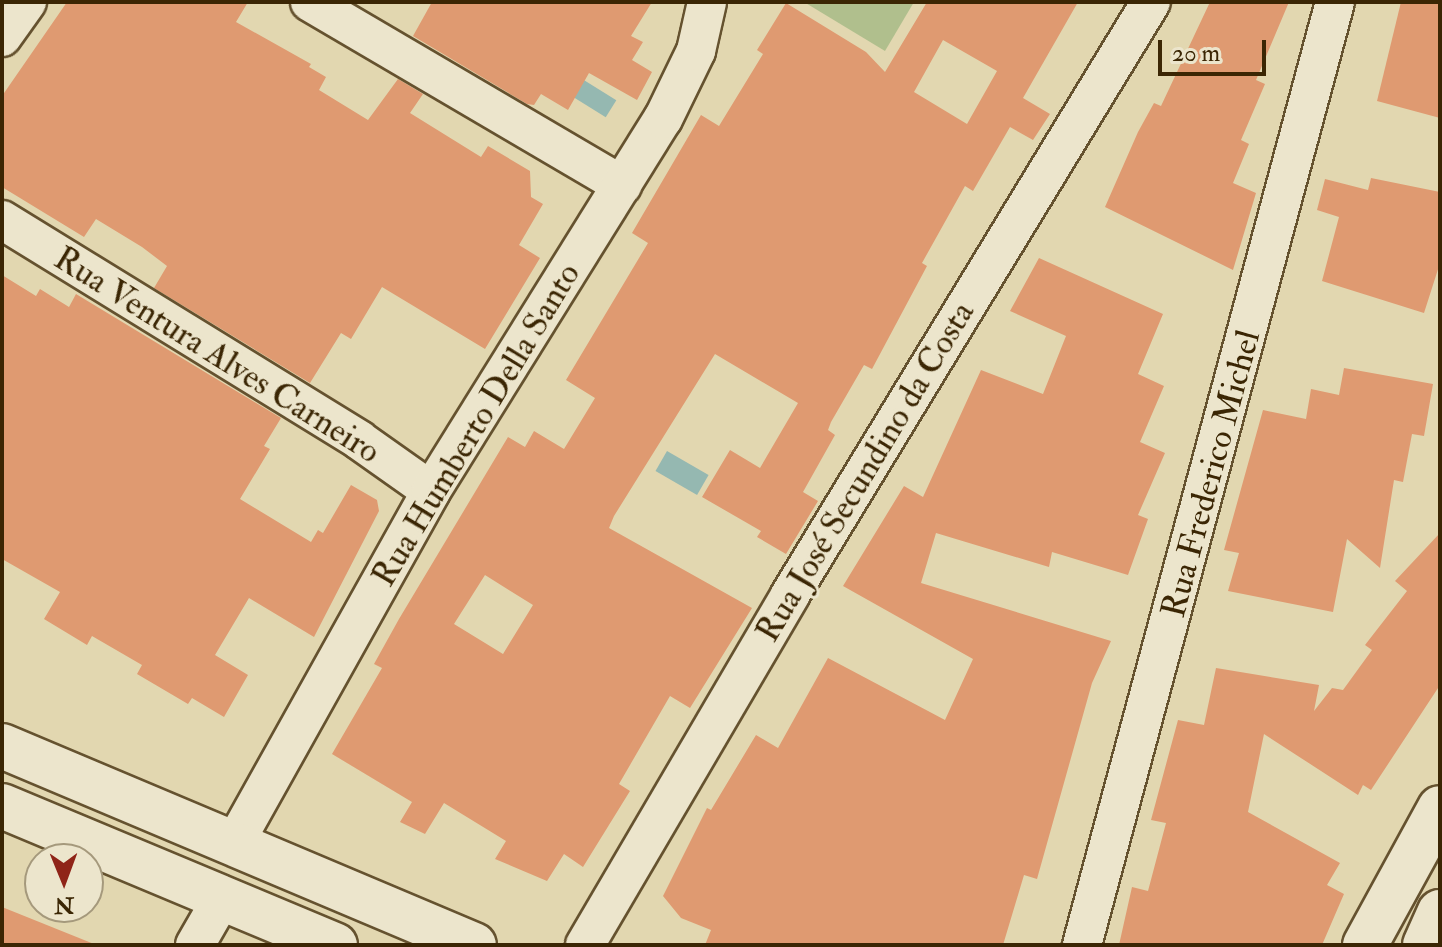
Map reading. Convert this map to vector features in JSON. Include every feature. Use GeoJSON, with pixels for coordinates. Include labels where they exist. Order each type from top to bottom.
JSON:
{"type":"FeatureCollection","features":[{"type":"Feature","properties":{"kind":"street"},"geometry":{"type":"LineString","coordinates":[[2,37],[27,2]]}},
{"type":"Feature","properties":{"kind":"street"},"geometry":{"type":"LineString","coordinates":[[310,2],[622,185]]}},
{"type":"Feature","properties":{"kind":"street","name":"Rua Humberto Della Santo"},"geometry":{"type":"LineString","coordinates":[[234,844],[431,491],[663,119],[696,51],[707,2]]}},
{"type":"Feature","properties":{"kind":"street","name":"Rua José Secundino da Costa"},"geometry":{"type":"LineString","coordinates":[[585,945],[790,595],[1151,2]]}},
{"type":"Feature","properties":{"kind":"street","name":"Rua Frederico Michel"},"geometry":{"type":"LineString","coordinates":[[1082,945],[1335,2]]}},
{"type":"Feature","properties":{"kind":"street","name":"Rua Ventura Alves Carneiro"},"geometry":{"type":"LineString","coordinates":[[2,220],[359,440],[431,491]]}},
{"type":"Feature","properties":{"kind":"street"},"geometry":{"type":"LineString","coordinates":[[2,746],[474,945]]}},
{"type":"Feature","properties":{"kind":"street"},"geometry":{"type":"LineString","coordinates":[[2,806],[335,945]]}},
{"type":"Feature","properties":{"kind":"street"},"geometry":{"type":"LineString","coordinates":[[1365,945],[1440,808]]}},
{"type":"Feature","properties":{"kind":"street"},"geometry":{"type":"LineString","coordinates":[[195,945],[222,898]]}},
{"type":"Feature","properties":{"kind":"street"},"geometry":{"type":"LineString","coordinates":[[1425,945],[1440,912]]}},
{"type":"Feature","properties":{"kind":"green space"},"geometry":{"type":"Polygon","coordinates":[[[804,2],[914,2],[885,51],[804,2]]]}},
{"type":"Feature","properties":{"kind":"water"},"geometry":{"type":"Polygon","coordinates":[[[579,77],[616,100],[606,117],[568,94],[579,77]]]}},
{"type":"Feature","properties":{"kind":"water"},"geometry":{"type":"Polygon","coordinates":[[[667,451],[709,475],[697,495],[656,471],[667,451]]]}},
{"type":"Feature","properties":{"kind":"building"},"geometry":{"type":"Polygon","coordinates":[[[67,2],[248,2],[236,22],[311,64],[309,67],[326,77],[319,90],[368,120],[398,79],[423,94],[410,113],[481,157],[488,146],[530,171],[531,197],[543,204],[519,245],[540,258],[485,349],[382,287],[351,339],[341,333],[310,383],[154,288],[167,266],[142,247],[96,219],[84,237],[2,187],[2,96],[67,2]]]}},
{"type":"Feature","properties":{"kind":"building"},"geometry":{"type":"Polygon","coordinates":[[[432,2],[652,2],[631,36],[643,42],[632,60],[652,72],[637,100],[589,73],[568,110],[541,94],[534,105],[527,104],[413,36],[432,2]]]}},
{"type":"Feature","properties":{"kind":"building"},"geometry":{"type":"Polygon","coordinates":[[[927,2],[1078,2],[1023,98],[1050,114],[1033,140],[1010,127],[973,191],[965,186],[922,263],[927,266],[872,369],[864,365],[831,422],[828,430],[835,435],[803,492],[818,501],[786,554],[757,537],[761,531],[702,497],[730,450],[760,468],[798,403],[715,354],[614,516],[609,528],[752,608],[690,708],[670,696],[619,784],[630,791],[583,867],[564,854],[547,881],[495,859],[506,841],[444,803],[425,834],[400,822],[412,802],[332,754],[382,668],[374,664],[508,437],[525,447],[534,431],[564,449],[595,398],[566,380],[648,243],[632,233],[701,115],[719,126],[763,54],[757,50],[786,3],[866,52],[885,72],[927,2]],[[943,40],[914,92],[967,124],[997,71],[943,40]],[[485,575],[454,624],[503,654],[533,605],[485,575]]]}},
{"type":"Feature","properties":{"kind":"building"},"geometry":{"type":"Polygon","coordinates":[[[1210,2],[1289,2],[1256,80],[1265,84],[1241,140],[1249,144],[1233,183],[1256,193],[1233,270],[1105,207],[1138,132],[1154,103],[1161,106],[1210,2]]]}},
{"type":"Feature","properties":{"kind":"building"},"geometry":{"type":"Polygon","coordinates":[[[1401,2],[1440,2],[1440,118],[1377,101],[1401,2]]]}},
{"type":"Feature","properties":{"kind":"building"},"geometry":{"type":"Polygon","coordinates":[[[1371,178],[1440,192],[1440,263],[1424,313],[1322,281],[1339,217],[1317,210],[1325,179],[1368,190],[1371,178]]]}},
{"type":"Feature","properties":{"kind":"building"},"geometry":{"type":"Polygon","coordinates":[[[1039,258],[1163,314],[1138,374],[1164,386],[1140,442],[1165,453],[1138,515],[1148,519],[1128,575],[1052,552],[1049,567],[936,533],[921,583],[1111,641],[1092,683],[1037,879],[1024,875],[1003,945],[705,945],[711,930],[681,918],[663,896],[707,808],[711,810],[756,735],[778,748],[828,658],[945,720],[973,659],[843,586],[904,486],[923,497],[981,370],[1043,394],[1066,336],[1010,311],[1039,258]]]}},
{"type":"Feature","properties":{"kind":"building"},"geometry":{"type":"Polygon","coordinates":[[[2,275],[36,296],[40,289],[69,307],[76,294],[281,418],[264,446],[270,449],[240,499],[311,542],[318,530],[323,533],[351,485],[377,500],[379,511],[314,637],[249,598],[215,655],[248,675],[224,717],[192,698],[188,704],[137,674],[142,665],[92,636],[87,645],[44,619],[60,592],[2,559],[2,275]]]}},
{"type":"Feature","properties":{"kind":"building"},"geometry":{"type":"Polygon","coordinates":[[[1344,368],[1433,384],[1424,436],[1412,434],[1403,482],[1394,480],[1380,568],[1347,539],[1333,612],[1228,591],[1239,553],[1224,550],[1263,410],[1306,419],[1311,389],[1339,395],[1344,368]]]}},
{"type":"Feature","properties":{"kind":"building"},"geometry":{"type":"Polygon","coordinates":[[[1440,533],[1440,685],[1371,790],[1363,785],[1358,795],[1264,734],[1248,812],[1340,863],[1327,885],[1344,894],[1322,945],[1119,945],[1132,887],[1148,891],[1166,823],[1151,820],[1178,720],[1204,725],[1216,668],[1319,685],[1314,711],[1332,688],[1343,690],[1372,650],[1365,645],[1407,591],[1395,581],[1440,533]]]}},
{"type":"Feature","properties":{"kind":"building"},"geometry":{"type":"Polygon","coordinates":[[[2,907],[24,916],[24,923],[42,923],[94,944],[94,945],[2,945],[2,907]]]}}]}
